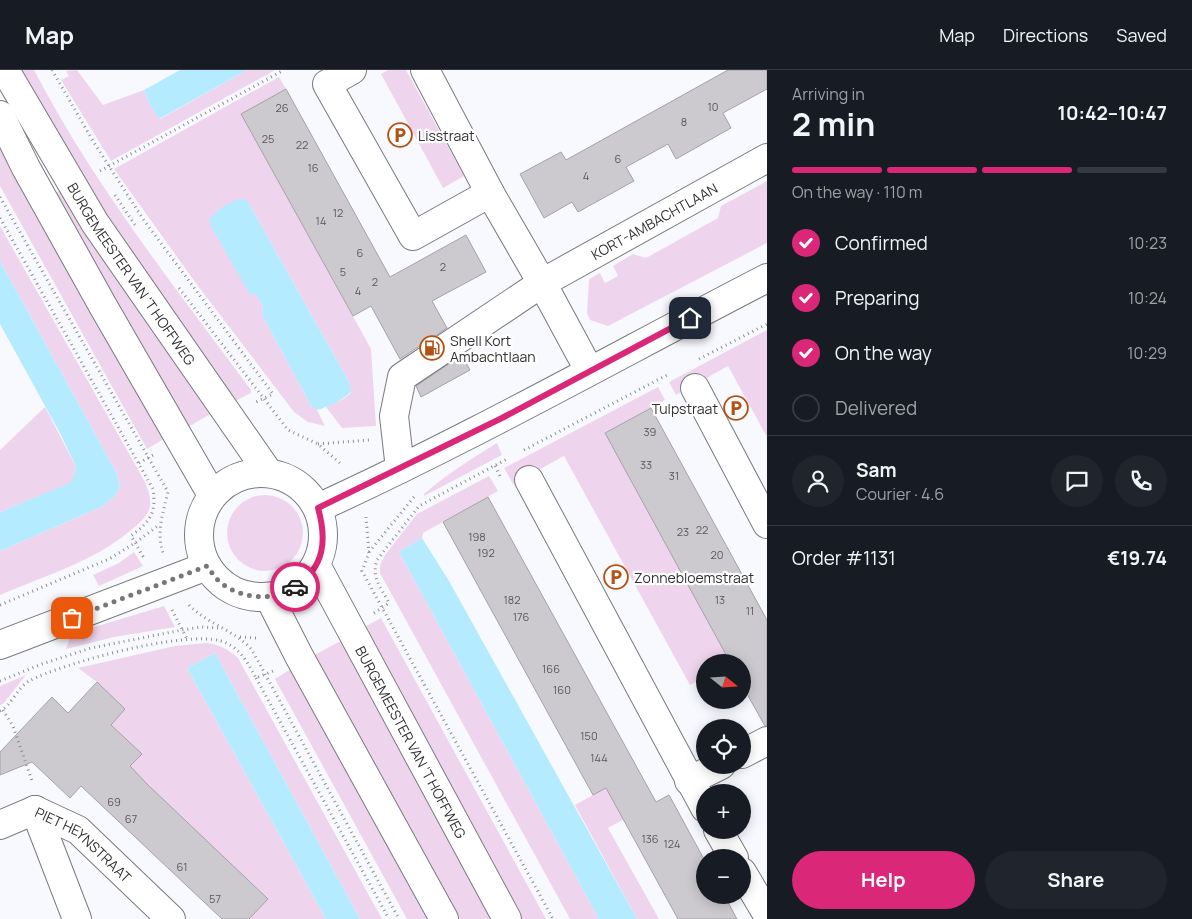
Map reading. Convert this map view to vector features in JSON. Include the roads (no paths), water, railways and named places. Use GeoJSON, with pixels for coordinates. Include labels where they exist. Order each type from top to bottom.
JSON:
{"type":"FeatureCollection","features":[{"type":"Feature","properties":{"kind":"street","name":"BURGEMEESTER VAN 'T HOFFWEG"},"geometry":{"type":"LineString","coordinates":[[5,70],[95,223],[268,472]]}},
{"type":"Feature","properties":{"kind":"street"},"geometry":{"type":"LineString","coordinates":[[352,70],[327,84],[413,236],[490,193]]}},
{"type":"Feature","properties":{"kind":"street"},"geometry":{"type":"LineString","coordinates":[[425,70],[490,193],[589,370]]}},
{"type":"Feature","properties":{"kind":"street"},"geometry":{"type":"LineString","coordinates":[[0,115],[36,185],[212,495]]}},
{"type":"Feature","properties":{"kind":"street","name":"KORT-AMBACHTLAAN"},"geometry":{"type":"LineString","coordinates":[[400,469],[394,416],[402,377],[542,283],[767,158]]}},
{"type":"Feature","properties":{"kind":"street"},"geometry":{"type":"LineString","coordinates":[[318,508],[502,418],[589,370],[767,278]]}},
{"type":"Feature","properties":{"kind":"street"},"geometry":{"type":"LineString","coordinates":[[696,388],[767,524]]}},
{"type":"Feature","properties":{"kind":"street"},"geometry":{"type":"LineString","coordinates":[[268,472],[288,478],[306,490],[318,508],[324,527],[323,546],[316,565],[304,581],[288,592],[269,597],[251,597],[234,591],[219,581],[207,566],[199,542],[201,517],[212,495],[228,481],[247,473],[268,472]]}},
{"type":"Feature","properties":{"kind":"street"},"geometry":{"type":"LineString","coordinates":[[529,480],[696,793]]}},
{"type":"Feature","properties":{"kind":"street","name":"BURGEMEESTER VAN 'T HOFFWEG"},"geometry":{"type":"LineString","coordinates":[[316,565],[508,919]]}},
{"type":"Feature","properties":{"kind":"street"},"geometry":{"type":"LineString","coordinates":[[0,645],[207,566]]}},
{"type":"Feature","properties":{"kind":"street"},"geometry":{"type":"LineString","coordinates":[[269,597],[299,656],[444,919]]}},
{"type":"Feature","properties":{"kind":"street"},"geometry":{"type":"LineString","coordinates":[[689,781],[703,774]]}},
{"type":"Feature","properties":{"kind":"street"},"geometry":{"type":"LineString","coordinates":[[0,825],[34,810]]}},
{"type":"Feature","properties":{"kind":"street","name":"PIET HEYNSTRAAT"},"geometry":{"type":"LineString","coordinates":[[34,810],[77,919]]}},
{"type":"Feature","properties":{"kind":"street","name":"PIET HEYNSTRAAT"},"geometry":{"type":"LineString","coordinates":[[34,810],[78,830],[171,919]]}},
{"type":"Feature","properties":{"kind":"street"},"geometry":{"type":"LineString","coordinates":[[751,887],[767,914]]}},
{"type":"Feature","properties":{"kind":"water"},"geometry":{"type":"Polygon","coordinates":[[[180,70],[247,70],[159,119],[150,105],[144,90],[180,70]]]}},
{"type":"Feature","properties":{"kind":"water"},"geometry":{"type":"Polygon","coordinates":[[[245,199],[248,202],[349,382],[351,392],[331,405],[317,410],[312,407],[262,315],[263,306],[256,295],[249,293],[210,224],[210,218],[217,212],[227,204],[245,199]]]}},
{"type":"Feature","properties":{"kind":"water"},"geometry":{"type":"Polygon","coordinates":[[[0,261],[117,474],[120,487],[115,496],[101,507],[0,551],[0,512],[70,483],[76,467],[61,435],[0,324],[0,261]]]}},
{"type":"Feature","properties":{"kind":"water"},"geometry":{"type":"Polygon","coordinates":[[[422,538],[449,581],[637,919],[599,919],[399,552],[422,538]]]}},
{"type":"Feature","properties":{"kind":"water"},"geometry":{"type":"Polygon","coordinates":[[[215,653],[360,919],[326,919],[187,668],[215,653]]]}},
{"type":"Feature","properties":{"kind":"place","name":"Lisstraat"},"geometry":{"type":"Point","coordinates":[400,135]}},
{"type":"Feature","properties":{"kind":"place","name":"Shell Kort Ambachtlaan"},"geometry":{"type":"Point","coordinates":[432,348]}},
{"type":"Feature","properties":{"kind":"place","name":"Tulpstraat"},"geometry":{"type":"Point","coordinates":[736,408]}},
{"type":"Feature","properties":{"kind":"place","name":"Zonnebloemstraat"},"geometry":{"type":"Point","coordinates":[616,577]}}]}
